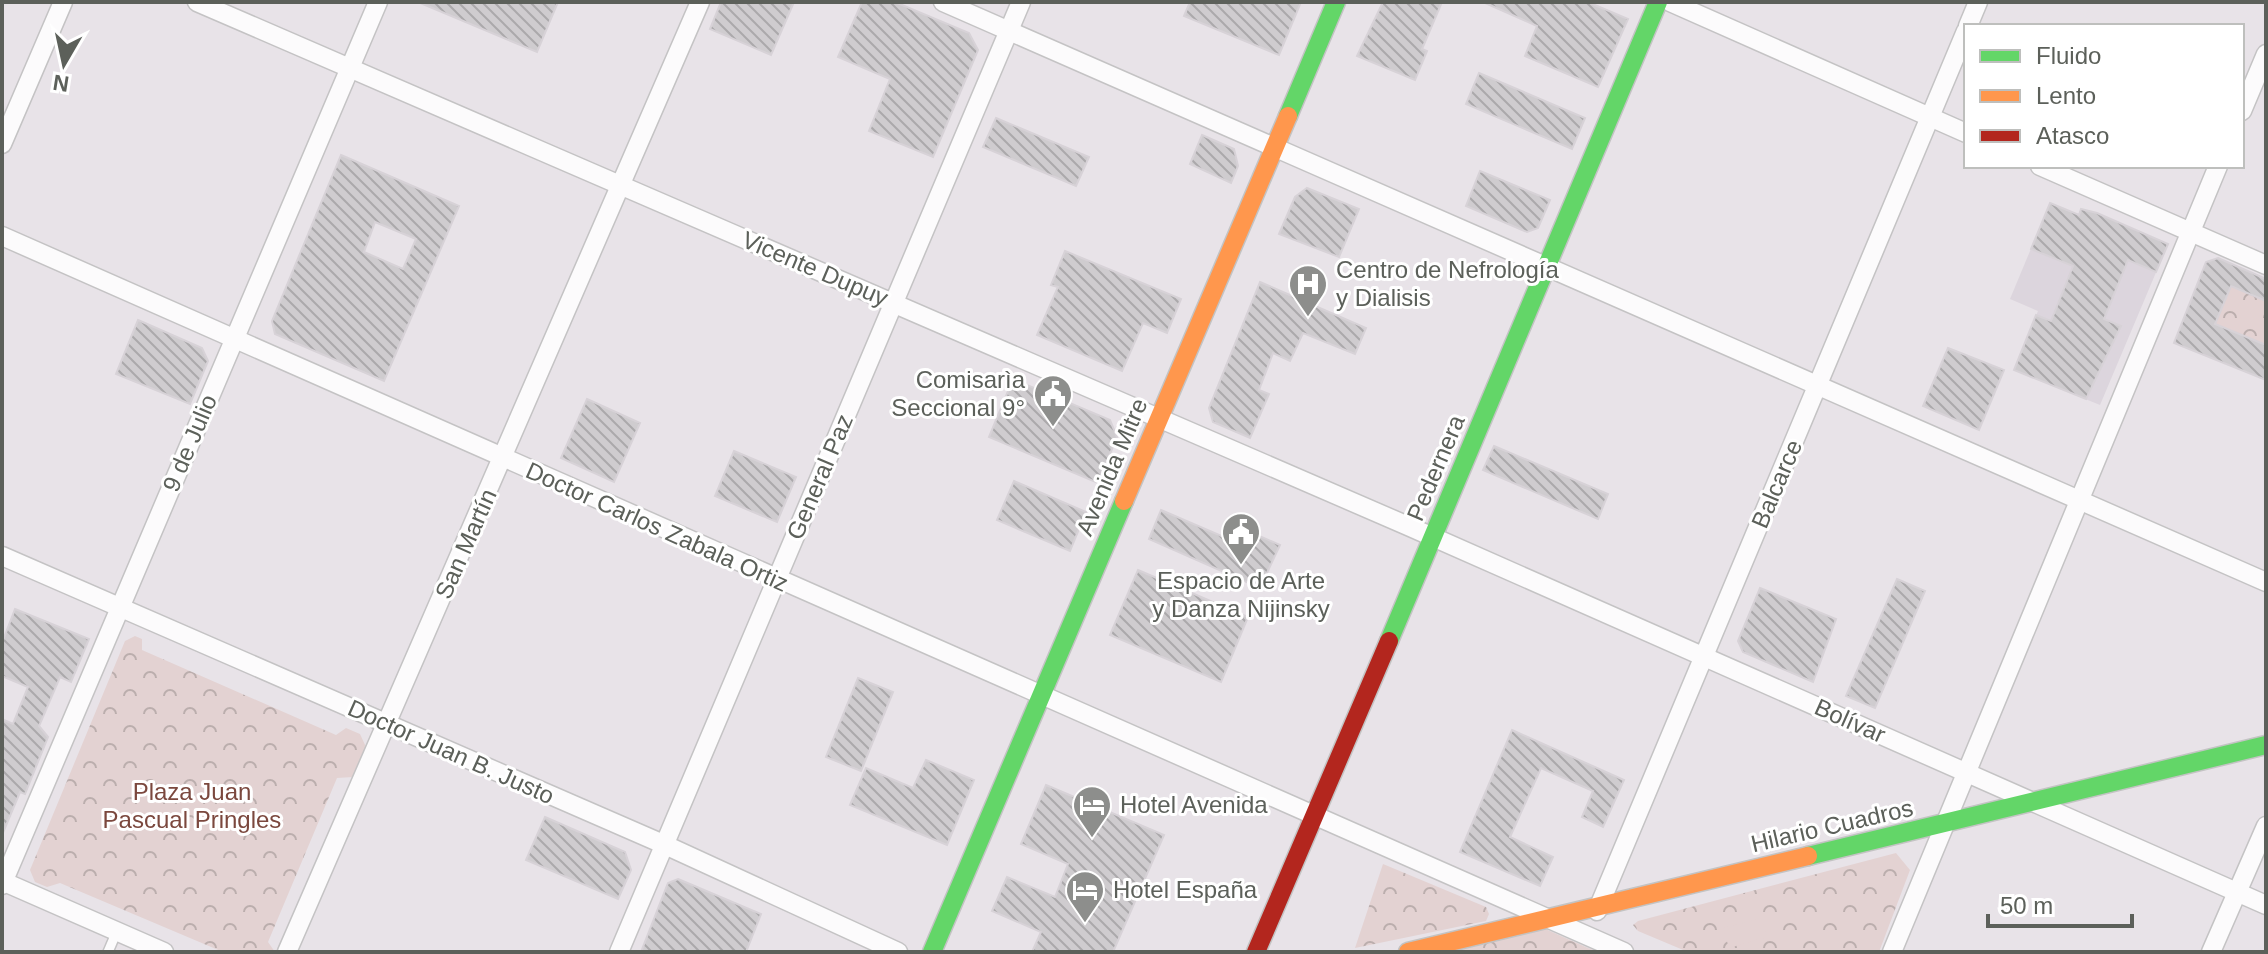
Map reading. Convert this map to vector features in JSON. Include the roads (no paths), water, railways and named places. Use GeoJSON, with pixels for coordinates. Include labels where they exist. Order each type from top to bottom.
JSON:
{"type":"FeatureCollection","features":[{"type":"Feature","properties":{"kind":"main road","name":"Avenida Mitre"},"geometry":{"type":"LineString","coordinates":[[932,952],[1277,148],[1336,2]]}},
{"type":"Feature","properties":{"kind":"main road","name":"Pedernera"},"geometry":{"type":"LineString","coordinates":[[1256,952],[1549,267],[1658,2]]}},
{"type":"Feature","properties":{"kind":"main road","name":"Hilario Cuadros"},"geometry":{"type":"LineString","coordinates":[[1408,952],[2266,745]]}},
{"type":"Feature","properties":{"kind":"street"},"geometry":{"type":"LineString","coordinates":[[2,144],[63,2]]}},
{"type":"Feature","properties":{"kind":"street","name":"Vicente Dupuy"},"geometry":{"type":"LineString","coordinates":[[197,2],[1433,537]]}},
{"type":"Feature","properties":{"kind":"street","name":"9 de Julio"},"geometry":{"type":"LineString","coordinates":[[2,882],[378,2]]}},
{"type":"Feature","properties":{"kind":"street","name":"San Martín"},"geometry":{"type":"LineString","coordinates":[[287,952],[700,2]]}},
{"type":"Feature","properties":{"kind":"street"},"geometry":{"type":"LineString","coordinates":[[943,2],[2266,582]]}},
{"type":"Feature","properties":{"kind":"street","name":"General Paz"},"geometry":{"type":"LineString","coordinates":[[619,952],[1021,2]]}},
{"type":"Feature","properties":{"kind":"street"},"geometry":{"type":"LineString","coordinates":[[1670,2],[1964,132]]}},
{"type":"Feature","properties":{"kind":"street","name":"Balcarce"},"geometry":{"type":"LineString","coordinates":[[1969,24],[1978,2]]}},
{"type":"Feature","properties":{"kind":"street","name":"Balcarce"},"geometry":{"type":"LineString","coordinates":[[1587,935],[1964,35]]}},
{"type":"Feature","properties":{"kind":"street"},"geometry":{"type":"LineString","coordinates":[[2244,106],[2266,54]]}},
{"type":"Feature","properties":{"kind":"street"},"geometry":{"type":"LineString","coordinates":[[2045,168],[2266,265]]}},
{"type":"Feature","properties":{"kind":"street"},"geometry":{"type":"LineString","coordinates":[[1892,952],[1969,774],[2217,168]]}},
{"type":"Feature","properties":{"kind":"street","name":"Doctor Carlos Zabala Ortiz"},"geometry":{"type":"LineString","coordinates":[[2,236],[503,460],[1624,952]]}},
{"type":"Feature","properties":{"kind":"street","name":"Bolívar"},"geometry":{"type":"LineString","coordinates":[[1433,537],[2266,905]]}},
{"type":"Feature","properties":{"kind":"street","name":"Doctor Juan B. Justo"},"geometry":{"type":"LineString","coordinates":[[2,556],[663,844],[898,952]]}},
{"type":"Feature","properties":{"kind":"street"},"geometry":{"type":"LineString","coordinates":[[2211,952],[2266,826]]}},
{"type":"Feature","properties":{"kind":"street"},"geometry":{"type":"LineString","coordinates":[[2,882],[164,952]]}},
{"type":"Feature","properties":{"kind":"lane"},"geometry":{"type":"LineString","coordinates":[[108,952],[117,931]]}},
{"type":"Feature","properties":{"kind":"place","name":"Centro de Nefrología y Dialisis"},"geometry":{"type":"Point","coordinates":[1308,318]}},
{"type":"Feature","properties":{"kind":"place","name":"Comisarìa Seccional 9°"},"geometry":{"type":"Point","coordinates":[1053,428]}},
{"type":"Feature","properties":{"kind":"place","name":"Espacio de Arte y Danza Nijinsky"},"geometry":{"type":"Point","coordinates":[1241,566]}},
{"type":"Feature","properties":{"kind":"place","name":"Hotel Avenida"},"geometry":{"type":"Point","coordinates":[1092,839]}},
{"type":"Feature","properties":{"kind":"place","name":"Hotel España"},"geometry":{"type":"Point","coordinates":[1085,924]}},
{"type":"Feature","properties":{"kind":"park label","name":"Plaza Juan Pascual Pringles"},"geometry":{"type":"Point","coordinates":[192,806]}}]}
